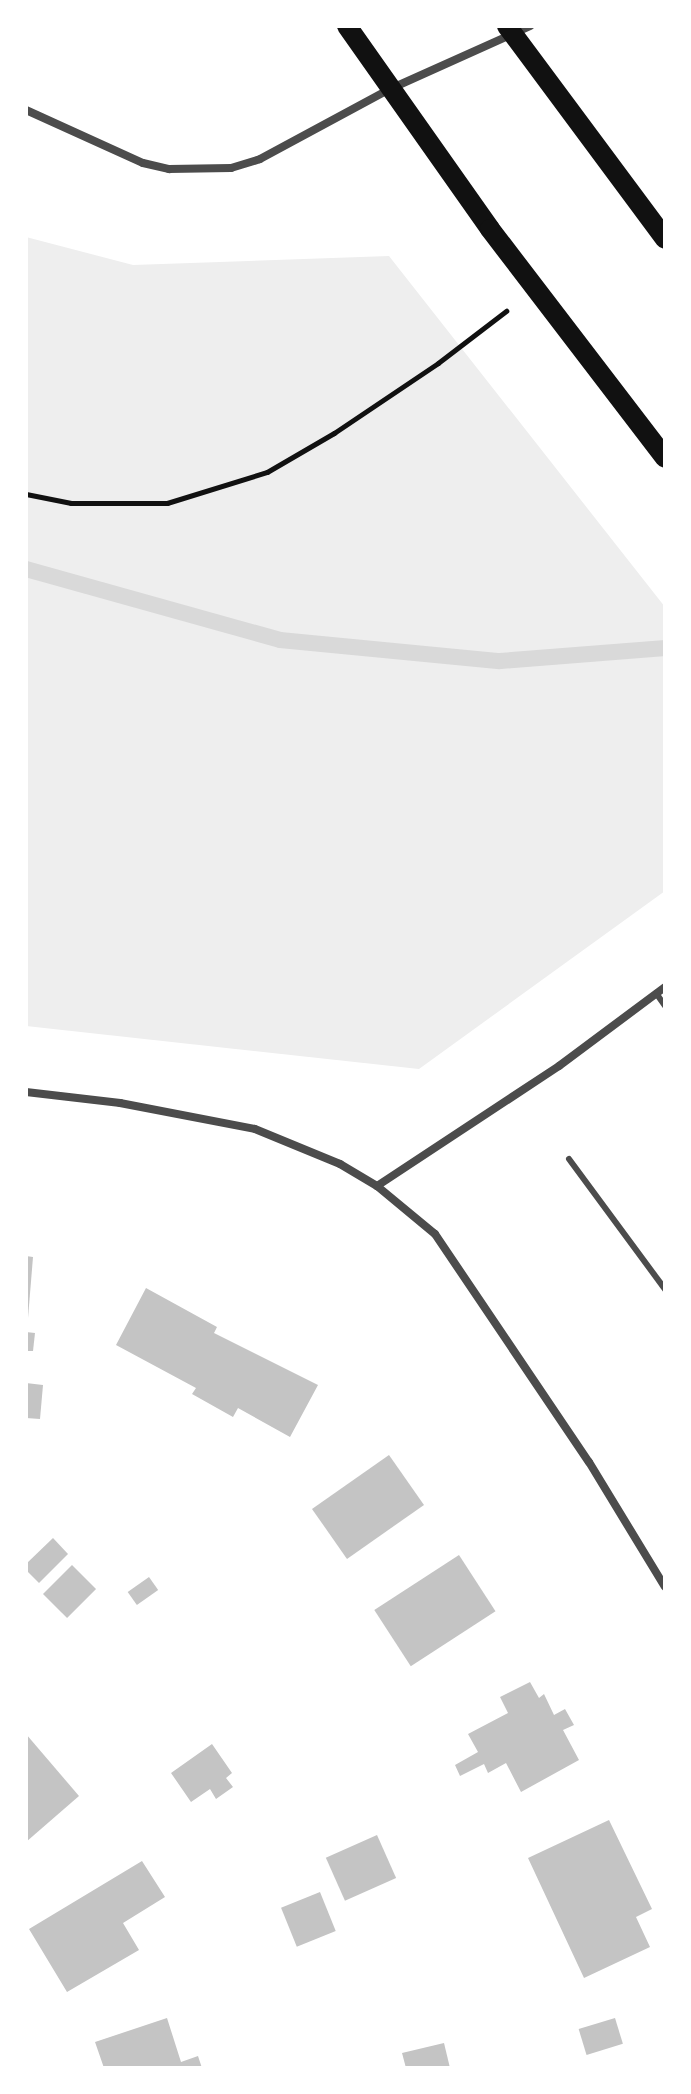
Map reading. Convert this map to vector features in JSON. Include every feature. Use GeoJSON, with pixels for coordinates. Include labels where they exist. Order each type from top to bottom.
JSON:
{"type":"FeatureCollection","features":[{"type":"Feature","properties":{"kind":"main road"},"geometry":{"type":"LineString","coordinates":[[347,26],[535,288],[665,458]]}},
{"type":"Feature","properties":{"kind":"main road"},"geometry":{"type":"LineString","coordinates":[[516,28],[665,239]]}},
{"type":"Feature","properties":{"kind":"street"},"geometry":{"type":"LineString","coordinates":[[26,110],[55,121],[119,155],[169,169],[198,171],[231,168],[260,159],[390,89],[516,28]]}},
{"type":"Feature","properties":{"kind":"street"},"geometry":{"type":"LineString","coordinates":[[377,1186],[559,1066],[665,987]]}},
{"type":"Feature","properties":{"kind":"street"},"geometry":{"type":"LineString","coordinates":[[26,1092],[120,1103],[255,1129],[340,1164],[377,1186],[435,1234],[589,1462],[665,1587]]}},
{"type":"Feature","properties":{"kind":"lane"},"geometry":{"type":"LineString","coordinates":[[656,993],[665,1006]]}},
{"type":"Feature","properties":{"kind":"lane"},"geometry":{"type":"LineString","coordinates":[[569,1159],[665,1289]]}},
{"type":"Feature","properties":{"kind":"path"},"geometry":{"type":"LineString","coordinates":[[26,494],[71,503],[167,503],[267,472],[334,433],[438,363],[535,288]]}},
{"type":"Feature","properties":{"kind":"shaded area"},"geometry":{"type":"Polygon","coordinates":[[[26,237],[133,265],[389,256],[665,607],[665,891],[419,1069],[26,1026],[26,237]]]}},
{"type":"Feature","properties":{"kind":"building"},"geometry":{"type":"Polygon","coordinates":[[[26,1256],[33,1257],[28,1318],[26,1317],[26,1256]]]}},
{"type":"Feature","properties":{"kind":"building"},"geometry":{"type":"Polygon","coordinates":[[[146,1288],[217,1327],[214,1333],[318,1385],[290,1437],[238,1408],[233,1417],[192,1394],[196,1388],[116,1345],[146,1288]]]}},
{"type":"Feature","properties":{"kind":"building"},"geometry":{"type":"Polygon","coordinates":[[[26,1332],[35,1333],[33,1351],[26,1351],[26,1332]]]}},
{"type":"Feature","properties":{"kind":"building"},"geometry":{"type":"Polygon","coordinates":[[[26,1383],[43,1385],[40,1419],[26,1418],[26,1383]]]}},
{"type":"Feature","properties":{"kind":"building"},"geometry":{"type":"Polygon","coordinates":[[[389,1455],[424,1505],[347,1559],[312,1509],[389,1455]]]}},
{"type":"Feature","properties":{"kind":"building"},"geometry":{"type":"Polygon","coordinates":[[[53,1538],[68,1554],[39,1583],[26,1570],[26,1564],[53,1538]]]}},
{"type":"Feature","properties":{"kind":"building"},"geometry":{"type":"Polygon","coordinates":[[[459,1555],[495,1611],[411,1666],[374,1610],[459,1555]]]}},
{"type":"Feature","properties":{"kind":"building"},"geometry":{"type":"Polygon","coordinates":[[[72,1565],[96,1589],[67,1618],[43,1594],[72,1565]]]}},
{"type":"Feature","properties":{"kind":"building"},"geometry":{"type":"Polygon","coordinates":[[[149,1577],[158,1590],[137,1605],[128,1592],[149,1577]]]}},
{"type":"Feature","properties":{"kind":"building"},"geometry":{"type":"Polygon","coordinates":[[[530,1682],[539,1698],[544,1694],[554,1715],[565,1709],[574,1725],[563,1730],[579,1760],[521,1792],[506,1763],[488,1773],[484,1764],[460,1776],[455,1765],[478,1752],[468,1734],[508,1713],[500,1697],[530,1682]]]}},
{"type":"Feature","properties":{"kind":"building"},"geometry":{"type":"Polygon","coordinates":[[[26,1734],[79,1796],[26,1842],[26,1734]]]}},
{"type":"Feature","properties":{"kind":"building"},"geometry":{"type":"Polygon","coordinates":[[[212,1744],[232,1773],[226,1778],[233,1787],[216,1799],[210,1789],[191,1802],[171,1773],[212,1744]]]}},
{"type":"Feature","properties":{"kind":"building"},"geometry":{"type":"Polygon","coordinates":[[[609,1820],[652,1909],[636,1917],[650,1947],[584,1978],[528,1858],[609,1820]]]}},
{"type":"Feature","properties":{"kind":"building"},"geometry":{"type":"Polygon","coordinates":[[[377,1835],[396,1878],[345,1901],[326,1858],[377,1835]]]}},
{"type":"Feature","properties":{"kind":"building"},"geometry":{"type":"Polygon","coordinates":[[[142,1861],[165,1897],[123,1923],[139,1950],[67,1992],[29,1929],[142,1861]]]}},
{"type":"Feature","properties":{"kind":"building"},"geometry":{"type":"Polygon","coordinates":[[[320,1892],[336,1931],[297,1947],[281,1908],[320,1892]]]}},
{"type":"Feature","properties":{"kind":"building"},"geometry":{"type":"Polygon","coordinates":[[[167,2018],[181,2062],[198,2056],[202,2068],[104,2068],[95,2042],[167,2018]]]}},
{"type":"Feature","properties":{"kind":"building"},"geometry":{"type":"Polygon","coordinates":[[[615,2018],[623,2044],[587,2055],[579,2029],[615,2018]]]}},
{"type":"Feature","properties":{"kind":"building"},"geometry":{"type":"Polygon","coordinates":[[[444,2043],[450,2068],[406,2068],[402,2053],[444,2043]]]}},
{"type":"Feature","properties":{"kind":"waterway"},"geometry":{"type":"LineString","coordinates":[[26,569],[280,640],[500,661],[665,648]]}}]}
